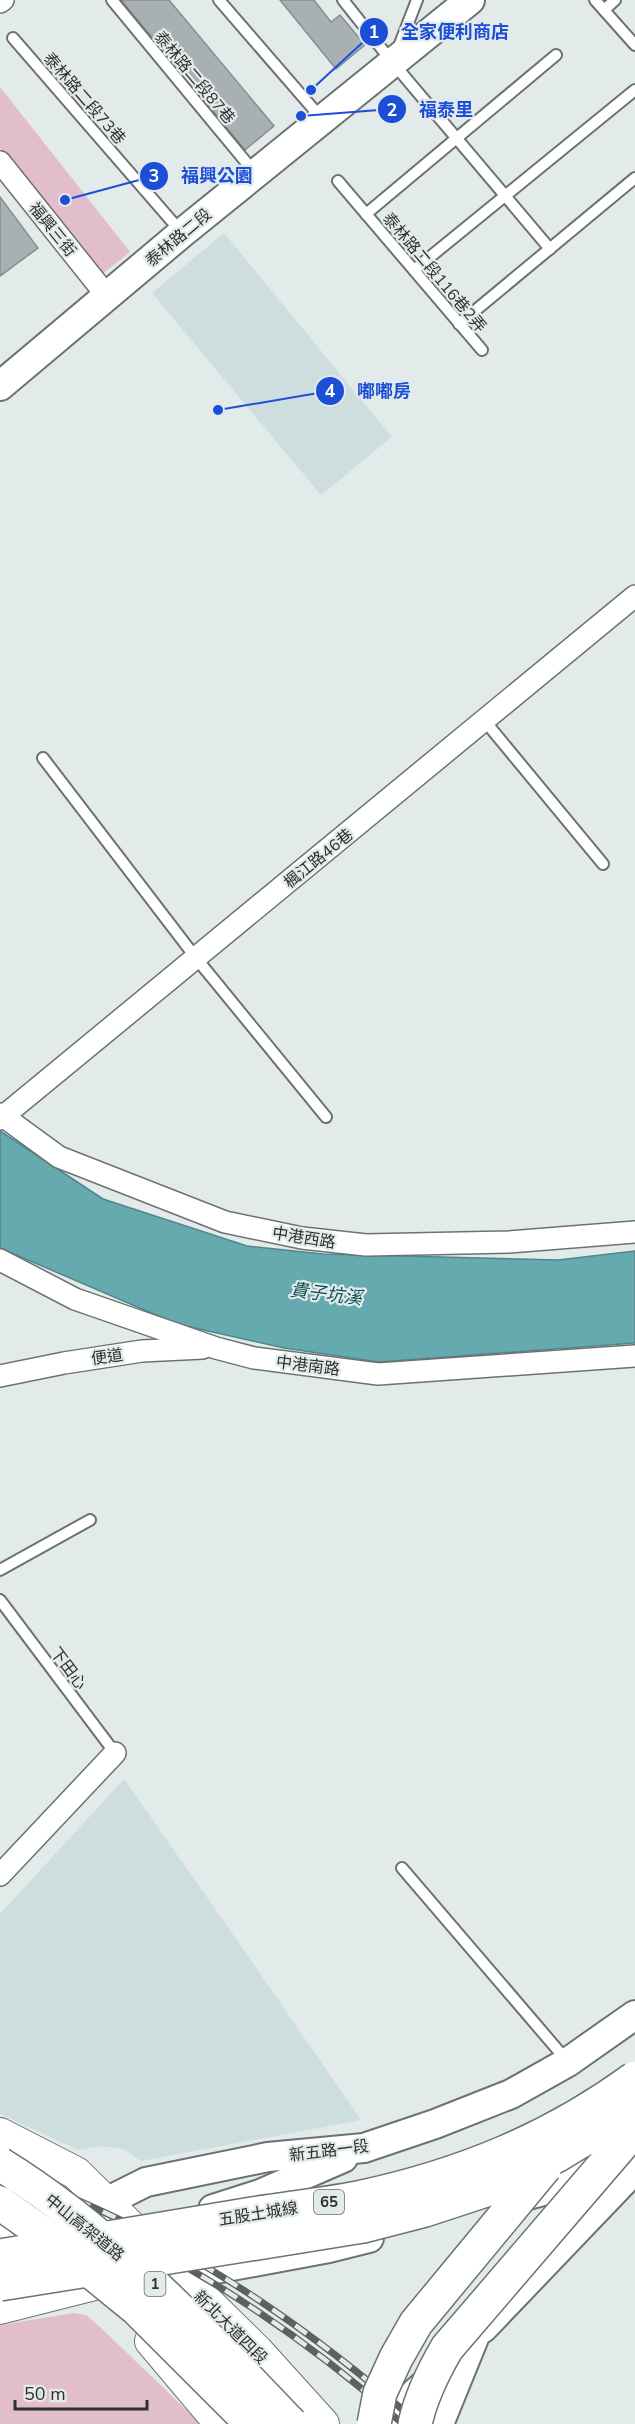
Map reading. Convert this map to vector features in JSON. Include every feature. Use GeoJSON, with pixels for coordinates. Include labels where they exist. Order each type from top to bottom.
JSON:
{"type":"FeatureCollection","features":[{"type":"Feature","properties":{"kind":"highway"},"geometry":{"type":"LineString","coordinates":[[374,2424],[380,2393],[416,2323],[635,2057]]}},
{"type":"Feature","properties":{"kind":"highway","name":"五股土城線"},"geometry":{"type":"LineString","coordinates":[[0,2256],[356,2198],[418,2184],[475,2166],[528,2144],[575,2119],[635,2078]]}},
{"type":"Feature","properties":{"kind":"highway","name":"五股土城線"},"geometry":{"type":"LineString","coordinates":[[0,2284],[363,2226],[425,2210],[486,2190],[558,2155],[635,2108]]}},
{"type":"Feature","properties":{"kind":"highway"},"geometry":{"type":"LineString","coordinates":[[415,2424],[418,2407],[430,2376],[447,2348],[635,2129]]}},
{"type":"Feature","properties":{"kind":"highway","name":"中山高架道路"},"geometry":{"type":"LineString","coordinates":[[0,2164],[28,2182],[94,2232],[158,2286],[291,2424]]}},
{"type":"Feature","properties":{"kind":"highway","name":"中山高架道路"},"geometry":{"type":"LineString","coordinates":[[0,2203],[51,2239],[137,2309],[252,2424]]}},
{"type":"Feature","properties":{"kind":"main road","name":"泰林路二段"},"geometry":{"type":"LineString","coordinates":[[0,386],[255,173],[470,0]]}},
{"type":"Feature","properties":{"kind":"main road","name":"新五路一段"},"geometry":{"type":"LineString","coordinates":[[0,2228],[38,2214],[106,2202],[146,2182],[268,2157],[364,2148],[511,2094],[568,2062],[635,2015]]}},
{"type":"Feature","properties":{"kind":"main road","name":"新北大道四段"},"geometry":{"type":"LineString","coordinates":[[0,2134],[76,2173],[256,2351],[322,2424]]}},
{"type":"Feature","properties":{"kind":"main road"},"geometry":{"type":"LineString","coordinates":[[103,2285],[136,2234],[260,2194],[364,2148]]}},
{"type":"Feature","properties":{"kind":"main road"},"geometry":{"type":"LineString","coordinates":[[103,2285],[179,2277],[329,2248],[547,2190],[635,2150]]}},
{"type":"Feature","properties":{"kind":"main road"},"geometry":{"type":"LineString","coordinates":[[381,2424],[474,2338],[635,2169]]}},
{"type":"Feature","properties":{"kind":"main road","name":"1"},"geometry":{"type":"LineString","coordinates":[[0,2187],[38,2214],[76,2251],[221,2424]]}},
{"type":"Feature","properties":{"kind":"main road","name":"1"},"geometry":{"type":"LineString","coordinates":[[38,2214],[136,2234]]}},
{"type":"Feature","properties":{"kind":"main road","name":"1"},"geometry":{"type":"LineString","coordinates":[[0,2228],[103,2285]]}},
{"type":"Feature","properties":{"kind":"main road"},"geometry":{"type":"LineString","coordinates":[[439,2424],[474,2338]]}},
{"type":"Feature","properties":{"kind":"street","name":"福興三街"},"geometry":{"type":"LineString","coordinates":[[0,162],[107,296]]}},
{"type":"Feature","properties":{"kind":"street","name":"楓江路46巷"},"geometry":{"type":"LineString","coordinates":[[1,1116],[635,596]]}},
{"type":"Feature","properties":{"kind":"street","name":"中港西路"},"geometry":{"type":"LineString","coordinates":[[1,1116],[59,1157],[70,1162],[225,1222],[302,1238],[366,1245],[509,1242],[635,1232]]}},
{"type":"Feature","properties":{"kind":"street","name":"中港南路"},"geometry":{"type":"LineString","coordinates":[[0,1260],[75,1299],[216,1348],[254,1358],[378,1374],[635,1356]]}},
{"type":"Feature","properties":{"kind":"street","name":"便道"},"geometry":{"type":"LineString","coordinates":[[0,1376],[142,1351],[216,1348]]}},
{"type":"Feature","properties":{"kind":"street"},"geometry":{"type":"LineString","coordinates":[[0,1875],[115,1753]]}},
{"type":"Feature","properties":{"kind":"street"},"geometry":{"type":"LineString","coordinates":[[0,2311],[103,2285]]}},
{"type":"Feature","properties":{"kind":"lane","name":"泰林路二段87巷"},"geometry":{"type":"LineString","coordinates":[[112,0],[255,173]]}},
{"type":"Feature","properties":{"kind":"lane"},"geometry":{"type":"LineString","coordinates":[[219,0],[322,119]]}},
{"type":"Feature","properties":{"kind":"lane"},"geometry":{"type":"LineString","coordinates":[[343,0],[393,63],[550,249]]}},
{"type":"Feature","properties":{"kind":"lane"},"geometry":{"type":"LineString","coordinates":[[393,63],[417,0]]}},
{"type":"Feature","properties":{"kind":"lane"},"geometry":{"type":"LineString","coordinates":[[595,0],[635,45]]}},
{"type":"Feature","properties":{"kind":"lane"},"geometry":{"type":"LineString","coordinates":[[604,10],[615,0]]}},
{"type":"Feature","properties":{"kind":"lane","name":"泰林路二段73巷"},"geometry":{"type":"LineString","coordinates":[[13,38],[182,233]]}},
{"type":"Feature","properties":{"kind":"lane","name":"泰林路二段116巷2弄"},"geometry":{"type":"LineString","coordinates":[[366,214],[556,55]]}},
{"type":"Feature","properties":{"kind":"lane"},"geometry":{"type":"LineString","coordinates":[[414,270],[635,90]]}},
{"type":"Feature","properties":{"kind":"lane"},"geometry":{"type":"LineString","coordinates":[[459,324],[635,178]]}},
{"type":"Feature","properties":{"kind":"lane","name":"泰林路二段116巷2弄"},"geometry":{"type":"LineString","coordinates":[[338,181],[482,350]]}},
{"type":"Feature","properties":{"kind":"lane"},"geometry":{"type":"LineString","coordinates":[[484,720],[603,864]]}},
{"type":"Feature","properties":{"kind":"lane"},"geometry":{"type":"LineString","coordinates":[[43,758],[196,958],[326,1117]]}},
{"type":"Feature","properties":{"kind":"lane"},"geometry":{"type":"LineString","coordinates":[[0,1570],[90,1520]]}},
{"type":"Feature","properties":{"kind":"lane","name":"下田心"},"geometry":{"type":"LineString","coordinates":[[0,1600],[115,1753]]}},
{"type":"Feature","properties":{"kind":"lane"},"geometry":{"type":"LineString","coordinates":[[402,1868],[568,2062]]}},
{"type":"Feature","properties":{"kind":"shaded area"},"geometry":{"type":"Polygon","coordinates":[[[0,87],[130,252],[101,275],[0,148],[0,87]]]}},
{"type":"Feature","properties":{"kind":"shaded area"},"geometry":{"type":"Polygon","coordinates":[[[224,233],[392,437],[321,495],[152,293],[224,233]]]}},
{"type":"Feature","properties":{"kind":"shaded area"},"geometry":{"type":"Polygon","coordinates":[[[124,1779],[361,2120],[141,2161],[124,2149],[100,2146],[78,2150],[0,2114],[0,1914],[124,1779]]]}},
{"type":"Feature","properties":{"kind":"shaded area"},"geometry":{"type":"Polygon","coordinates":[[[74,2313],[86,2315],[101,2328],[201,2424],[0,2424],[0,2325],[74,2313]]]}},
{"type":"Feature","properties":{"kind":"water","name":"貴子坑溪"},"geometry":{"type":"Polygon","coordinates":[[[0,1131],[103,1199],[247,1246],[323,1254],[558,1260],[635,1251],[635,1343],[379,1362],[284,1348],[177,1324],[0,1248],[0,1131]]]}},
{"type":"Feature","properties":{"kind":"building"},"geometry":{"type":"Polygon","coordinates":[[[121,0],[169,0],[274,126],[245,150],[121,0]]]}},
{"type":"Feature","properties":{"kind":"building"},"geometry":{"type":"Polygon","coordinates":[[[280,0],[314,0],[331,22],[340,15],[365,45],[336,69],[280,0]]]}},
{"type":"Feature","properties":{"kind":"building"},"geometry":{"type":"Polygon","coordinates":[[[0,197],[38,248],[0,276],[0,197]]]}},
{"type":"Feature","properties":{"kind":"railway"},"geometry":{"type":"LineString","coordinates":[[0,2167],[128,2224],[219,2274],[322,2345],[419,2424]]}},
{"type":"Feature","properties":{"kind":"railway"},"geometry":{"type":"LineString","coordinates":[[0,2178],[124,2233],[211,2282],[310,2348],[403,2424]]}},
{"type":"Feature","properties":{"kind":"place","name":"全家便利商店"},"geometry":{"type":"Point","coordinates":[311,90]}},
{"type":"Feature","properties":{"kind":"place","name":"福泰里"},"geometry":{"type":"Point","coordinates":[301,116]}},
{"type":"Feature","properties":{"kind":"place","name":"福興公園"},"geometry":{"type":"Point","coordinates":[65,200]}},
{"type":"Feature","properties":{"kind":"place","name":"嘟嘟房"},"geometry":{"type":"Point","coordinates":[218,410]}}]}
